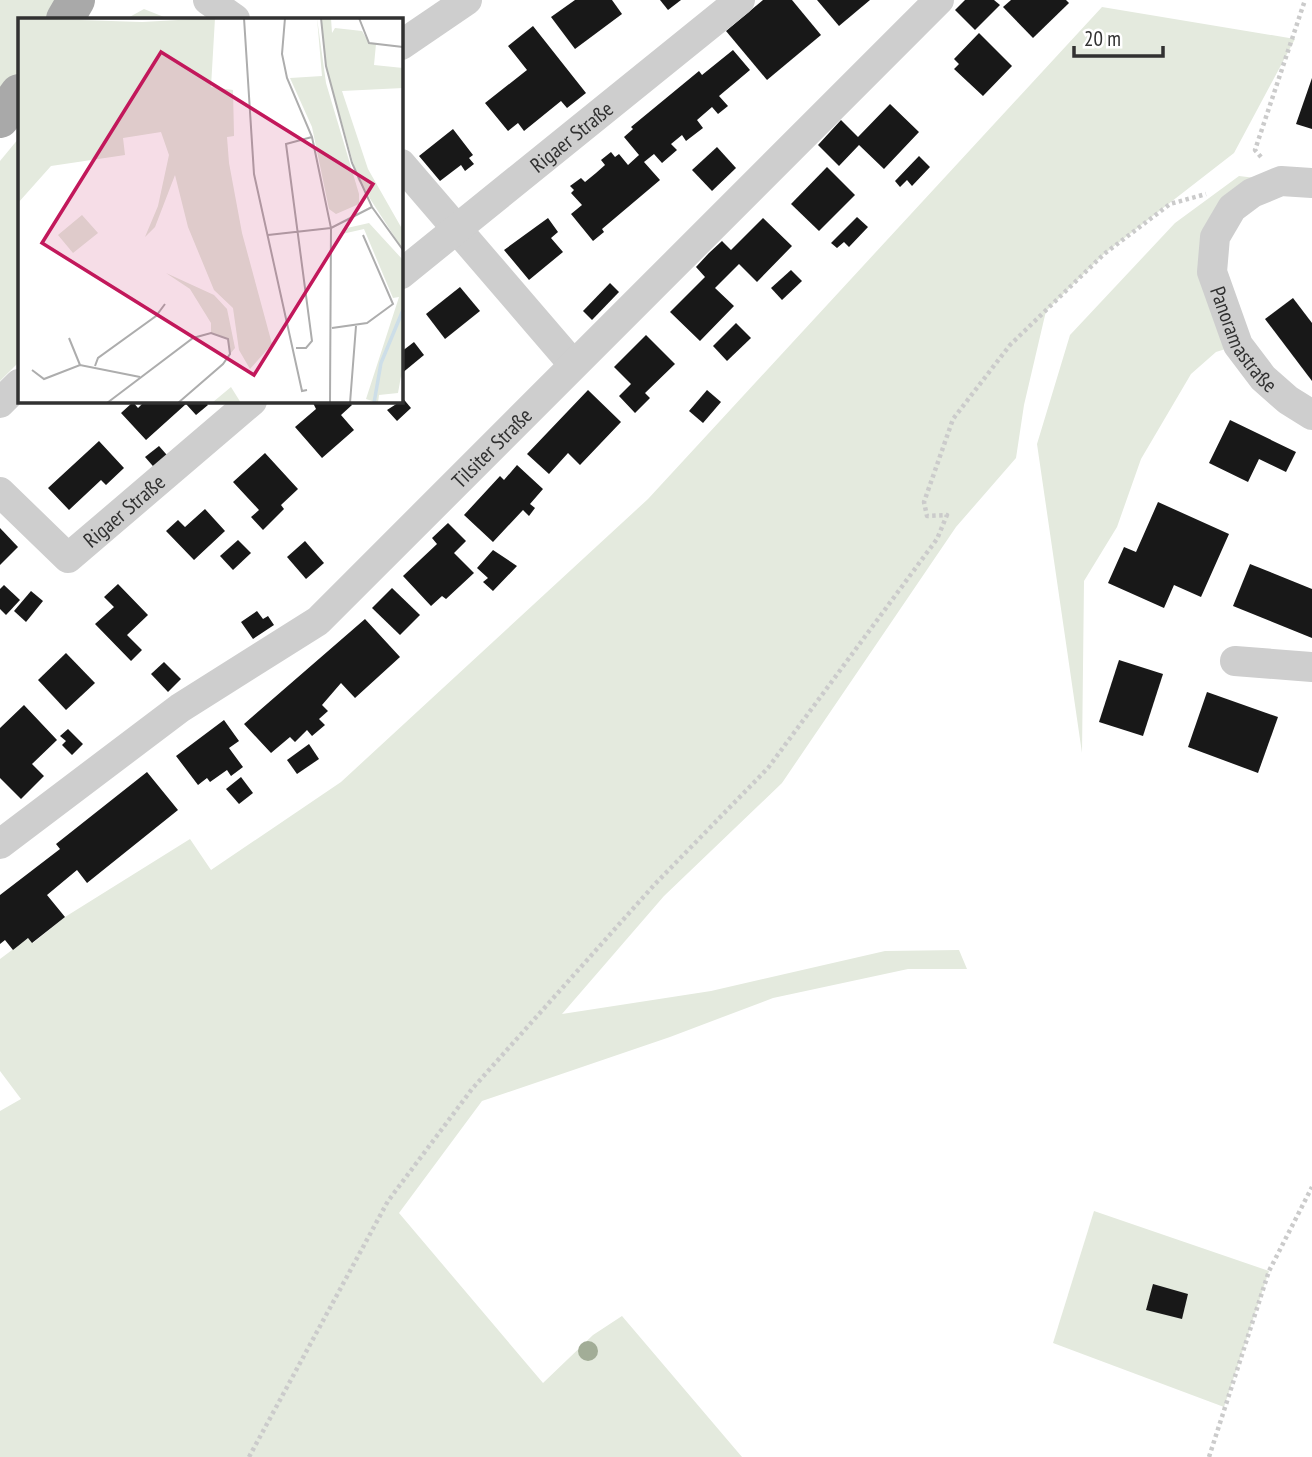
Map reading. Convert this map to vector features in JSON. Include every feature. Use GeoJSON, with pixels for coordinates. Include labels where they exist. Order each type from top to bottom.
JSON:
{"type":"FeatureCollection","features":[{"type":"Feature","properties":{"kind":"main road"},"geometry":{"type":"LineString","coordinates":[[66,18],[76,0]]}},
{"type":"Feature","properties":{"kind":"main road"},"geometry":{"type":"LineString","coordinates":[[0,118],[18,94]]}},
{"type":"Feature","properties":{"kind":"street"},"geometry":{"type":"LineString","coordinates":[[208,0],[234,18]]}},
{"type":"Feature","properties":{"kind":"street"},"geometry":{"type":"LineString","coordinates":[[402,45],[467,0]]}},
{"type":"Feature","properties":{"kind":"street","name":"Rigaer Straße"},"geometry":{"type":"LineString","coordinates":[[402,273],[455,227],[740,0]]}},
{"type":"Feature","properties":{"kind":"street","name":"Tilsiter Straße"},"geometry":{"type":"LineString","coordinates":[[0,844],[180,708],[318,621],[572,363],[939,0]]}},
{"type":"Feature","properties":{"kind":"street"},"geometry":{"type":"LineString","coordinates":[[402,165],[572,363]]}},
{"type":"Feature","properties":{"kind":"street","name":"Panoramastraße"},"geometry":{"type":"LineString","coordinates":[[1312,183],[1281,181],[1252,193],[1232,208],[1215,237],[1212,272],[1238,345],[1263,378],[1288,400],[1312,415]]}},
{"type":"Feature","properties":{"kind":"street"},"geometry":{"type":"LineString","coordinates":[[0,403],[18,385]]}},
{"type":"Feature","properties":{"kind":"street","name":"Rigaer Straße"},"geometry":{"type":"LineString","coordinates":[[0,492],[68,558],[252,402]]}},
{"type":"Feature","properties":{"kind":"street"},"geometry":{"type":"LineString","coordinates":[[1235,661],[1312,667]]}},
{"type":"Feature","properties":{"kind":"path"},"geometry":{"type":"LineString","coordinates":[[1281,181],[1255,150],[1305,0]]}},
{"type":"Feature","properties":{"kind":"path"},"geometry":{"type":"LineString","coordinates":[[249,1457],[330,1303],[388,1202],[463,1101],[655,884],[768,768],[937,539],[947,515],[927,516],[924,502],[954,419],[1010,345],[1104,254],[1170,204],[1204,194],[1241,201]]}},
{"type":"Feature","properties":{"kind":"path"},"geometry":{"type":"LineString","coordinates":[[1209,1457],[1269,1271],[1312,1187]]}},
{"type":"Feature","properties":{"kind":"shaded area"},"geometry":{"type":"Polygon","coordinates":[[[0,0],[76,0],[66,18],[18,18],[18,94],[0,119],[0,0]]]}},
{"type":"Feature","properties":{"kind":"shaded area"},"geometry":{"type":"Polygon","coordinates":[[[1102,7],[1295,39],[1234,153],[1104,254],[1046,311],[1024,405],[1016,458],[956,527],[782,783],[664,896],[562,1014],[711,991],[885,951],[959,950],[967,969],[908,969],[773,998],[670,1037],[482,1101],[399,1213],[543,1383],[593,1335],[622,1316],[742,1457],[0,1457],[0,1111],[21,1099],[0,1071],[0,959],[28,938],[33,943],[65,917],[190,839],[211,870],[341,782],[648,499],[1102,7]]]}},
{"type":"Feature","properties":{"kind":"shaded area"},"geometry":{"type":"Polygon","coordinates":[[[144,9],[166,18],[128,18],[144,9]]]}},
{"type":"Feature","properties":{"kind":"shaded area"},"geometry":{"type":"Polygon","coordinates":[[[18,139],[18,363],[0,381],[0,161],[18,139]]]}},
{"type":"Feature","properties":{"kind":"shaded area"},"geometry":{"type":"Polygon","coordinates":[[[1239,176],[1281,181],[1215,237],[1238,345],[1216,352],[1191,374],[1141,459],[1117,527],[1084,581],[1082,753],[1037,444],[1070,335],[1175,223],[1239,176]]]}},
{"type":"Feature","properties":{"kind":"shaded area"},"geometry":{"type":"Polygon","coordinates":[[[1094,1211],[1269,1271],[1224,1407],[1053,1343],[1094,1211]]]}},
{"type":"Feature","properties":{"kind":"building"},"geometry":{"type":"Polygon","coordinates":[[[575,0],[612,0],[622,14],[575,49],[551,17],[575,0]]]}},
{"type":"Feature","properties":{"kind":"building"},"geometry":{"type":"Polygon","coordinates":[[[660,0],[681,0],[668,10],[660,0]]]}},
{"type":"Feature","properties":{"kind":"building"},"geometry":{"type":"Polygon","coordinates":[[[763,0],[792,0],[821,35],[767,80],[726,31],[763,0]]]}},
{"type":"Feature","properties":{"kind":"building"},"geometry":{"type":"Polygon","coordinates":[[[817,0],[870,0],[839,26],[817,0]]]}},
{"type":"Feature","properties":{"kind":"building"},"geometry":{"type":"Polygon","coordinates":[[[965,0],[994,0],[1000,5],[975,30],[955,10],[965,0]]]}},
{"type":"Feature","properties":{"kind":"building"},"geometry":{"type":"Polygon","coordinates":[[[1011,0],[1066,0],[1069,3],[1033,38],[1003,7],[1011,0]]]}},
{"type":"Feature","properties":{"kind":"building"},"geometry":{"type":"Polygon","coordinates":[[[533,26],[586,93],[567,108],[561,101],[524,131],[518,123],[508,131],[485,103],[527,70],[508,46],[533,26]]]}},
{"type":"Feature","properties":{"kind":"building"},"geometry":{"type":"Polygon","coordinates":[[[979,33],[1012,66],[983,96],[954,69],[959,64],[954,59],[979,33]]]}},
{"type":"Feature","properties":{"kind":"building"},"geometry":{"type":"Polygon","coordinates":[[[733,50],[750,70],[719,96],[728,106],[718,114],[712,107],[697,120],[703,128],[686,141],[682,135],[671,144],[677,150],[662,163],[654,154],[644,162],[660,180],[602,229],[604,232],[593,241],[571,214],[582,205],[571,193],[574,190],[570,186],[581,178],[585,182],[596,173],[605,165],[601,160],[611,152],[615,157],[619,154],[628,165],[639,155],[624,137],[633,129],[631,127],[699,71],[702,75],[733,50]]]}},
{"type":"Feature","properties":{"kind":"building"},"geometry":{"type":"Polygon","coordinates":[[[1312,78],[1312,129],[1296,124],[1312,78]]]}},
{"type":"Feature","properties":{"kind":"building"},"geometry":{"type":"Polygon","coordinates":[[[890,104],[919,132],[884,169],[859,145],[839,166],[818,145],[841,120],[858,137],[890,104]]]}},
{"type":"Feature","properties":{"kind":"building"},"geometry":{"type":"Polygon","coordinates":[[[453,129],[473,155],[469,158],[474,164],[465,171],[461,165],[440,181],[419,156],[453,129]]]}},
{"type":"Feature","properties":{"kind":"building"},"geometry":{"type":"Polygon","coordinates":[[[717,147],[736,168],[712,191],[692,170],[717,147]]]}},
{"type":"Feature","properties":{"kind":"building"},"geometry":{"type":"Polygon","coordinates":[[[919,156],[930,167],[912,186],[907,180],[900,187],[895,181],[919,156]]]}},
{"type":"Feature","properties":{"kind":"building"},"geometry":{"type":"Polygon","coordinates":[[[827,167],[855,195],[819,231],[791,204],[827,167]]]}},
{"type":"Feature","properties":{"kind":"building"},"geometry":{"type":"Polygon","coordinates":[[[857,217],[868,227],[849,247],[844,242],[837,248],[831,243],[857,217]]]}},
{"type":"Feature","properties":{"kind":"building"},"geometry":{"type":"Polygon","coordinates":[[[548,218],[558,232],[551,238],[563,252],[529,280],[504,250],[548,218]]]}},
{"type":"Feature","properties":{"kind":"building"},"geometry":{"type":"Polygon","coordinates":[[[763,218],[792,246],[757,282],[739,264],[715,288],[734,306],[700,341],[670,312],[705,277],[696,267],[709,253],[722,241],[731,250],[763,218]]]}},
{"type":"Feature","properties":{"kind":"building"},"geometry":{"type":"Polygon","coordinates":[[[791,270],[802,281],[782,300],[771,288],[791,270]]]}},
{"type":"Feature","properties":{"kind":"building"},"geometry":{"type":"Polygon","coordinates":[[[610,283],[619,292],[592,320],[583,311],[610,283]]]}},
{"type":"Feature","properties":{"kind":"building"},"geometry":{"type":"Polygon","coordinates":[[[460,287],[480,311],[445,339],[426,314],[460,287]]]}},
{"type":"Feature","properties":{"kind":"building"},"geometry":{"type":"Polygon","coordinates":[[[1293,298],[1312,323],[1312,381],[1265,319],[1293,298]]]}},
{"type":"Feature","properties":{"kind":"building"},"geometry":{"type":"Polygon","coordinates":[[[736,323],[751,338],[727,361],[713,346],[736,323]]]}},
{"type":"Feature","properties":{"kind":"building"},"geometry":{"type":"Polygon","coordinates":[[[646,335],[675,364],[645,393],[650,398],[635,413],[619,396],[631,384],[614,367],[646,335]]]}},
{"type":"Feature","properties":{"kind":"building"},"geometry":{"type":"Polygon","coordinates":[[[414,342],[424,355],[402,373],[402,351],[414,342]]]}},
{"type":"Feature","properties":{"kind":"building"},"geometry":{"type":"Polygon","coordinates":[[[588,390],[621,422],[580,465],[568,453],[549,474],[527,454],[588,390]]]}},
{"type":"Feature","properties":{"kind":"building"},"geometry":{"type":"Polygon","coordinates":[[[707,390],[721,402],[703,423],[689,411],[707,390]]]}},
{"type":"Feature","properties":{"kind":"building"},"geometry":{"type":"Polygon","coordinates":[[[402,397],[411,408],[397,421],[387,410],[402,402],[402,397]]]}},
{"type":"Feature","properties":{"kind":"building"},"geometry":{"type":"Polygon","coordinates":[[[133,402],[138,408],[144,402],[205,402],[208,405],[196,415],[186,404],[146,440],[121,413],[133,402]]]}},
{"type":"Feature","properties":{"kind":"building"},"geometry":{"type":"Polygon","coordinates":[[[312,402],[349,402],[352,405],[341,415],[354,430],[322,458],[295,427],[316,409],[312,402]]]}},
{"type":"Feature","properties":{"kind":"building"},"geometry":{"type":"Polygon","coordinates":[[[1230,420],[1296,452],[1286,472],[1259,459],[1248,482],[1209,463],[1230,420]]]}},
{"type":"Feature","properties":{"kind":"building"},"geometry":{"type":"Polygon","coordinates":[[[99,441],[124,468],[106,485],[101,480],[69,510],[48,488],[99,441]]]}},
{"type":"Feature","properties":{"kind":"building"},"geometry":{"type":"Polygon","coordinates":[[[159,446],[173,462],[159,473],[145,457],[159,446]]]}},
{"type":"Feature","properties":{"kind":"building"},"geometry":{"type":"Polygon","coordinates":[[[265,453],[298,489],[281,505],[284,509],[263,530],[251,517],[259,510],[233,482],[265,453]]]}},
{"type":"Feature","properties":{"kind":"building"},"geometry":{"type":"Polygon","coordinates":[[[517,465],[543,489],[530,504],[535,508],[529,516],[523,510],[493,542],[464,515],[500,476],[504,480],[517,465]]]}},
{"type":"Feature","properties":{"kind":"building"},"geometry":{"type":"Polygon","coordinates":[[[1158,502],[1229,534],[1201,597],[1174,585],[1164,608],[1108,583],[1124,547],[1136,552],[1158,502]]]}},
{"type":"Feature","properties":{"kind":"building"},"geometry":{"type":"Polygon","coordinates":[[[205,509],[225,531],[194,560],[166,531],[178,520],[185,527],[205,509]]]}},
{"type":"Feature","properties":{"kind":"building"},"geometry":{"type":"Polygon","coordinates":[[[448,523],[466,541],[454,553],[474,573],[446,599],[442,596],[431,606],[403,576],[437,544],[432,538],[448,523]]]}},
{"type":"Feature","properties":{"kind":"building"},"geometry":{"type":"Polygon","coordinates":[[[0,528],[18,547],[0,565],[0,528]]]}},
{"type":"Feature","properties":{"kind":"building"},"geometry":{"type":"Polygon","coordinates":[[[238,540],[251,553],[233,570],[220,556],[238,540]]]}},
{"type":"Feature","properties":{"kind":"building"},"geometry":{"type":"Polygon","coordinates":[[[305,541],[324,563],[306,579],[287,557],[305,541]]]}},
{"type":"Feature","properties":{"kind":"building"},"geometry":{"type":"Polygon","coordinates":[[[493,550],[517,566],[493,591],[483,582],[488,578],[477,568],[493,550]]]}},
{"type":"Feature","properties":{"kind":"building"},"geometry":{"type":"Polygon","coordinates":[[[1250,564],[1312,589],[1312,638],[1233,606],[1250,564]]]}},
{"type":"Feature","properties":{"kind":"building"},"geometry":{"type":"Polygon","coordinates":[[[118,584],[148,615],[127,635],[142,650],[131,661],[95,624],[114,607],[104,597],[118,584]]]}},
{"type":"Feature","properties":{"kind":"building"},"geometry":{"type":"Polygon","coordinates":[[[4,585],[20,600],[6,615],[0,609],[0,589],[4,585]]]}},
{"type":"Feature","properties":{"kind":"building"},"geometry":{"type":"Polygon","coordinates":[[[392,588],[420,615],[400,635],[372,608],[392,588]]]}},
{"type":"Feature","properties":{"kind":"building"},"geometry":{"type":"Polygon","coordinates":[[[31,591],[43,601],[26,622],[14,611],[31,591]]]}},
{"type":"Feature","properties":{"kind":"building"},"geometry":{"type":"Polygon","coordinates":[[[257,611],[263,619],[268,616],[274,625],[253,639],[241,622],[257,611]]]}},
{"type":"Feature","properties":{"kind":"building"},"geometry":{"type":"Polygon","coordinates":[[[365,619],[400,657],[355,698],[341,683],[322,705],[328,711],[319,719],[325,725],[312,736],[307,730],[295,742],[290,737],[271,753],[244,724],[365,619]]]}},
{"type":"Feature","properties":{"kind":"building"},"geometry":{"type":"Polygon","coordinates":[[[66,653],[95,683],[66,710],[38,680],[66,653]]]}},
{"type":"Feature","properties":{"kind":"building"},"geometry":{"type":"Polygon","coordinates":[[[1119,660],[1163,674],[1143,736],[1099,722],[1119,660]]]}},
{"type":"Feature","properties":{"kind":"building"},"geometry":{"type":"Polygon","coordinates":[[[164,662],[181,679],[168,692],[151,674],[164,662]]]}},
{"type":"Feature","properties":{"kind":"building"},"geometry":{"type":"Polygon","coordinates":[[[1207,692],[1278,717],[1258,773],[1188,747],[1207,692]]]}},
{"type":"Feature","properties":{"kind":"building"},"geometry":{"type":"Polygon","coordinates":[[[24,705],[57,740],[32,764],[44,776],[21,799],[0,778],[0,728],[24,705]]]}},
{"type":"Feature","properties":{"kind":"building"},"geometry":{"type":"Polygon","coordinates":[[[224,720],[239,741],[229,748],[243,767],[231,776],[227,770],[210,782],[207,778],[198,785],[176,756],[224,720]]]}},
{"type":"Feature","properties":{"kind":"building"},"geometry":{"type":"Polygon","coordinates":[[[68,729],[83,744],[72,755],[62,745],[66,741],[60,736],[68,729]]]}},
{"type":"Feature","properties":{"kind":"building"},"geometry":{"type":"Polygon","coordinates":[[[309,744],[319,759],[297,774],[287,760],[309,744]]]}},
{"type":"Feature","properties":{"kind":"building"},"geometry":{"type":"Polygon","coordinates":[[[147,772],[178,810],[87,883],[77,870],[47,895],[65,917],[32,943],[28,938],[13,950],[5,940],[0,944],[0,895],[60,849],[56,844],[147,772]]]}},
{"type":"Feature","properties":{"kind":"building"},"geometry":{"type":"Polygon","coordinates":[[[241,777],[253,793],[239,804],[226,789],[241,777]]]}},
{"type":"Feature","properties":{"kind":"building"},"geometry":{"type":"Polygon","coordinates":[[[1153,1284],[1188,1294],[1182,1319],[1146,1310],[1153,1284]]]}}]}
